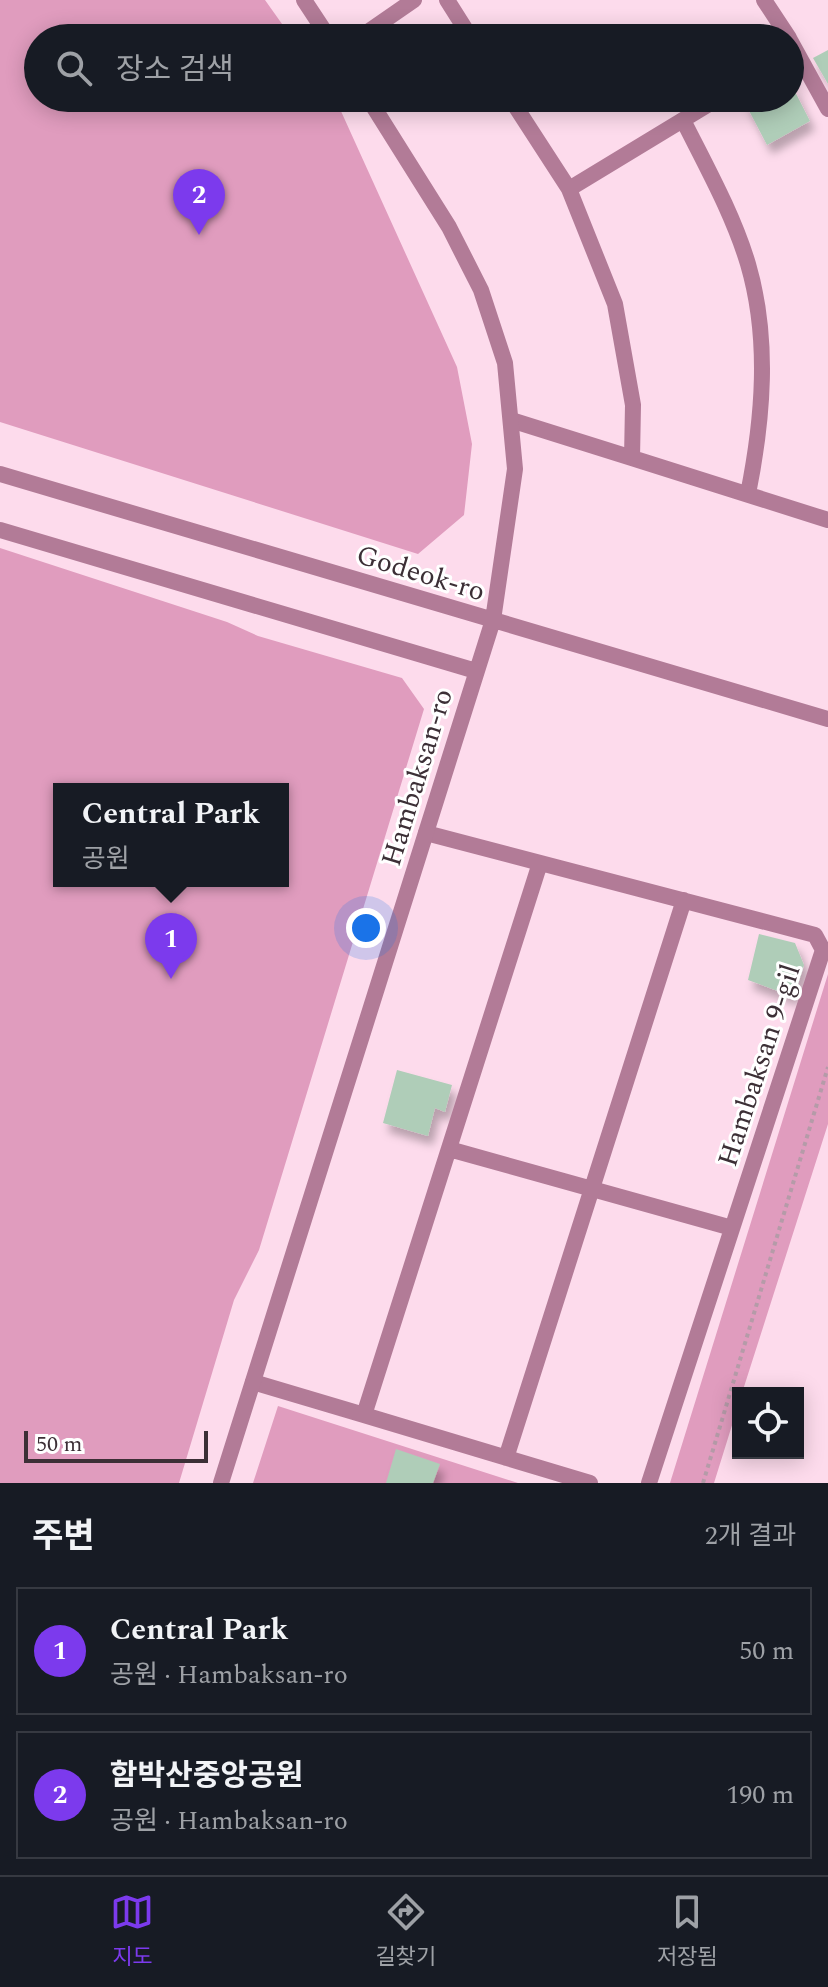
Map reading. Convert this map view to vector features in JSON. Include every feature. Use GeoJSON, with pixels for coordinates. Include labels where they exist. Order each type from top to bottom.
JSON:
{"type":"FeatureCollection","features":[{"type":"Feature","properties":{"kind":"street"},"geometry":{"type":"LineString","coordinates":[[304,0],[320,24]]}},
{"type":"Feature","properties":{"kind":"street"},"geometry":{"type":"LineString","coordinates":[[379,24],[414,0]]}},
{"type":"Feature","properties":{"kind":"street"},"geometry":{"type":"LineString","coordinates":[[447,0],[462,24]]}},
{"type":"Feature","properties":{"kind":"street"},"geometry":{"type":"LineString","coordinates":[[764,0],[778,24]]}},
{"type":"Feature","properties":{"kind":"street"},"geometry":{"type":"LineString","coordinates":[[804,68],[828,109]]}},
{"type":"Feature","properties":{"kind":"street","name":"Hambaksan-ro"},"geometry":{"type":"LineString","coordinates":[[221,1483],[493,620],[515,469],[505,363],[481,290],[449,227],[377,112]]}},
{"type":"Feature","properties":{"kind":"street"},"geometry":{"type":"LineString","coordinates":[[519,112],[569,189],[615,304],[633,405],[632,458]]}},
{"type":"Feature","properties":{"kind":"street"},"geometry":{"type":"LineString","coordinates":[[569,189],[696,112]]}},
{"type":"Feature","properties":{"kind":"street"},"geometry":{"type":"LineString","coordinates":[[683,120],[720,193],[748,265],[759,324],[763,391],[759,440],[748,494]]}},
{"type":"Feature","properties":{"kind":"street"},"geometry":{"type":"LineString","coordinates":[[511,420],[828,520]]}},
{"type":"Feature","properties":{"kind":"street","name":"Godeok-ro"},"geometry":{"type":"LineString","coordinates":[[0,474],[828,719]]}},
{"type":"Feature","properties":{"kind":"street"},"geometry":{"type":"LineString","coordinates":[[0,530],[476,671]]}},
{"type":"Feature","properties":{"kind":"street","name":"Hambaksan 9-gil"},"geometry":{"type":"LineString","coordinates":[[426,833],[815,935],[823,950],[649,1483]]}},
{"type":"Feature","properties":{"kind":"street"},"geometry":{"type":"LineString","coordinates":[[364,1415],[540,863]]}},
{"type":"Feature","properties":{"kind":"street"},"geometry":{"type":"LineString","coordinates":[[506,1458],[684,900]]}},
{"type":"Feature","properties":{"kind":"street"},"geometry":{"type":"LineString","coordinates":[[449,1149],[732,1228]]}},
{"type":"Feature","properties":{"kind":"street"},"geometry":{"type":"LineString","coordinates":[[253,1382],[590,1483]]}},
{"type":"Feature","properties":{"kind":"path"},"geometry":{"type":"LineString","coordinates":[[703,1483],[828,1067]]}},
{"type":"Feature","properties":{"kind":"shaded area"},"geometry":{"type":"Polygon","coordinates":[[[0,0],[265,0],[282,24],[24,24],[24,112],[341,112],[457,367],[472,444],[464,515],[418,554],[0,422],[0,0]]]}},
{"type":"Feature","properties":{"kind":"shaded area"},"geometry":{"type":"Polygon","coordinates":[[[0,548],[227,622],[258,636],[402,678],[424,709],[259,1250],[234,1300],[179,1483],[0,1483],[0,548]]]}},
{"type":"Feature","properties":{"kind":"shaded area"},"geometry":{"type":"Polygon","coordinates":[[[828,974],[828,1124],[744,1387],[732,1387],[732,1425],[714,1483],[670,1483],[828,974]]]}},
{"type":"Feature","properties":{"kind":"shaded area"},"geometry":{"type":"Polygon","coordinates":[[[278,1406],[518,1483],[253,1483],[278,1406]]]}},
{"type":"Feature","properties":{"kind":"building"},"geometry":{"type":"Polygon","coordinates":[[[828,50],[828,84],[813,58],[828,50]]]}},
{"type":"Feature","properties":{"kind":"building"},"geometry":{"type":"Polygon","coordinates":[[[804,109],[810,121],[767,145],[750,112],[804,112],[804,109]]]}},
{"type":"Feature","properties":{"kind":"building"},"geometry":{"type":"Polygon","coordinates":[[[759,934],[795,943],[804,965],[794,997],[748,980],[759,934]]]}},
{"type":"Feature","properties":{"kind":"building"},"geometry":{"type":"Polygon","coordinates":[[[397,1070],[452,1085],[445,1112],[435,1108],[428,1136],[383,1123],[397,1070]]]}},
{"type":"Feature","properties":{"kind":"building"},"geometry":{"type":"Polygon","coordinates":[[[396,1449],[440,1464],[433,1483],[386,1483],[396,1449]]]}},
{"type":"Feature","properties":{"kind":"place","name":"함박산중앙공원"},"geometry":{"type":"Point","coordinates":[199,235]}},
{"type":"Feature","properties":{"kind":"place","name":"Central Park"},"geometry":{"type":"Point","coordinates":[171,979]}}]}
